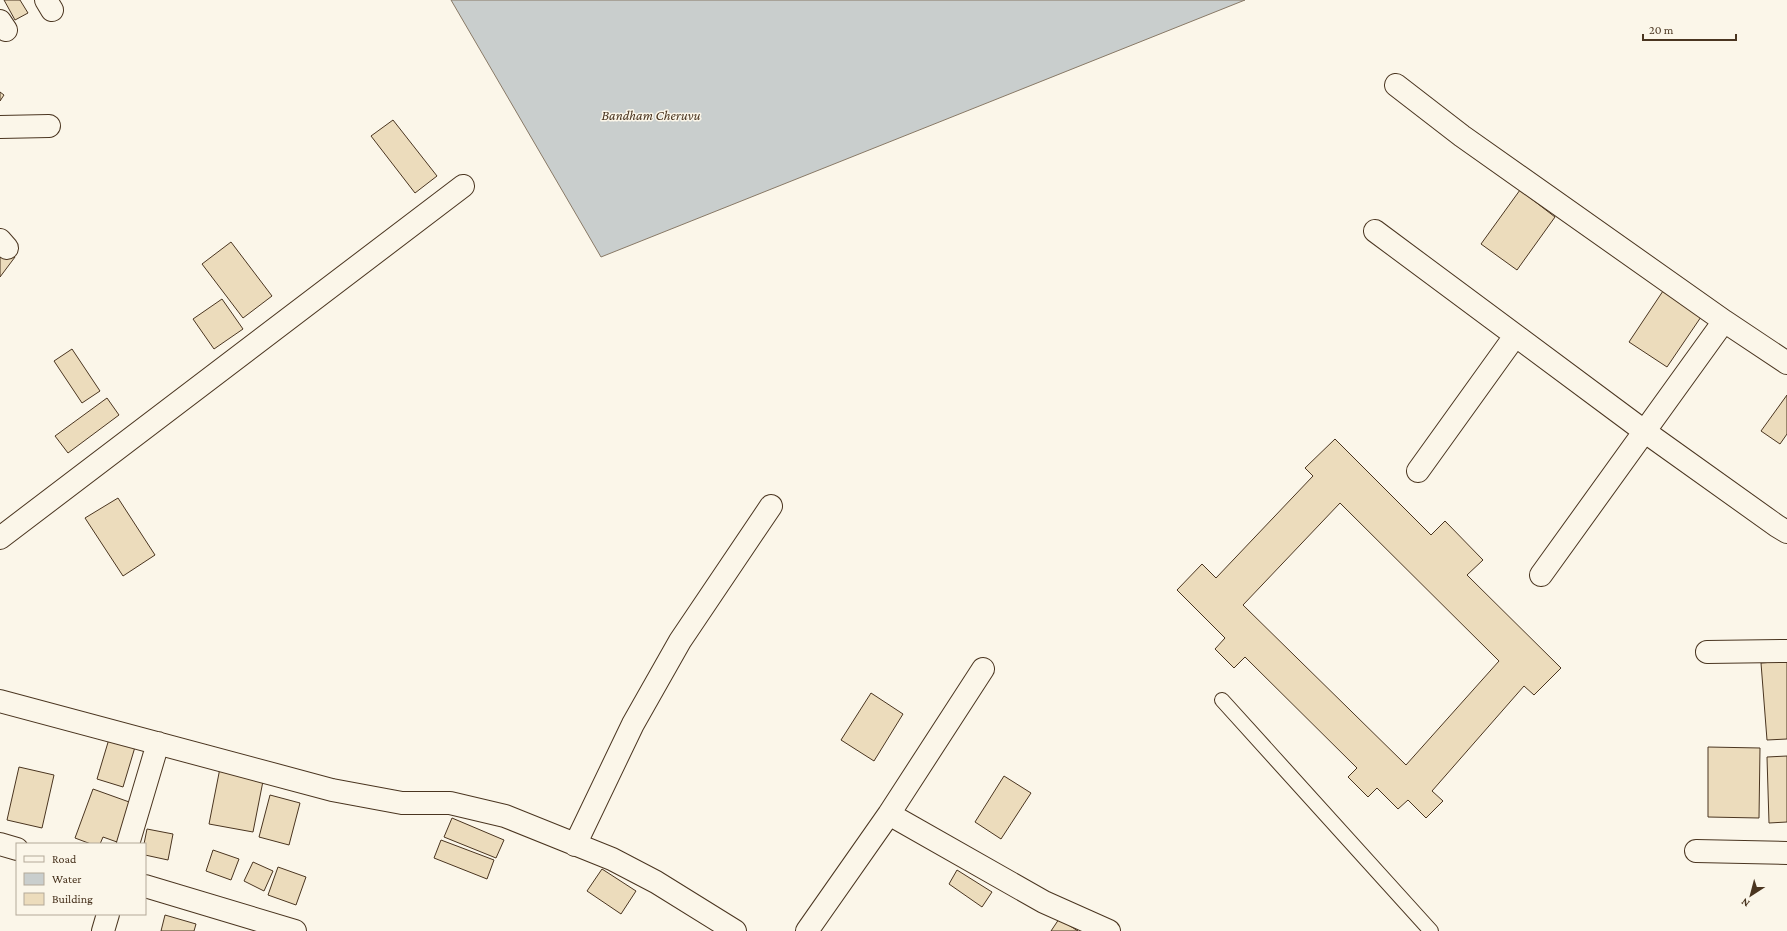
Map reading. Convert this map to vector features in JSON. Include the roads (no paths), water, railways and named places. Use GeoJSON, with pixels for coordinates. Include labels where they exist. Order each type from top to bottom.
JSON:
{"type":"FeatureCollection","features":[{"type":"Feature","properties":{"kind":"street"},"geometry":{"type":"LineString","coordinates":[[1396,85],[1462,136],[1724,321],[1787,363]]}},
{"type":"Feature","properties":{"kind":"street"},"geometry":{"type":"LineString","coordinates":[[0,127],[49,126]]}},
{"type":"Feature","properties":{"kind":"street"},"geometry":{"type":"LineString","coordinates":[[0,538],[463,186]]}},
{"type":"Feature","properties":{"kind":"street"},"geometry":{"type":"LineString","coordinates":[[1375,230],[1644,431],[1770,522],[1787,532]]}},
{"type":"Feature","properties":{"kind":"street"},"geometry":{"type":"LineString","coordinates":[[1541,575],[1724,321]]}},
{"type":"Feature","properties":{"kind":"street"},"geometry":{"type":"LineString","coordinates":[[1418,471],[1515,336]]}},
{"type":"Feature","properties":{"kind":"street"},"geometry":{"type":"LineString","coordinates":[[575,845],[659,676],[680,641],[771,506]]}},
{"type":"Feature","properties":{"kind":"street"},"geometry":{"type":"LineString","coordinates":[[1707,652],[1787,651]]}},
{"type":"Feature","properties":{"kind":"street"},"geometry":{"type":"LineString","coordinates":[[807,931],[889,814],[983,669]]}},
{"type":"Feature","properties":{"kind":"street"},"geometry":{"type":"LineString","coordinates":[[0,701],[332,790],[402,803],[450,803],[505,816],[612,859],[656,882],[735,931]]}},
{"type":"Feature","properties":{"kind":"street"},"geometry":{"type":"LineString","coordinates":[[128,843],[158,743]]}},
{"type":"Feature","properties":{"kind":"street"},"geometry":{"type":"LineString","coordinates":[[889,814],[1044,902],[1109,931]]}},
{"type":"Feature","properties":{"kind":"street"},"geometry":{"type":"LineString","coordinates":[[0,844],[16,849]]}},
{"type":"Feature","properties":{"kind":"street"},"geometry":{"type":"LineString","coordinates":[[1696,851],[1787,853]]}},
{"type":"Feature","properties":{"kind":"street"},"geometry":{"type":"LineString","coordinates":[[146,886],[295,931]]}},
{"type":"Feature","properties":{"kind":"street"},"geometry":{"type":"LineString","coordinates":[[103,931],[108,915]]}},
{"type":"Feature","properties":{"kind":"lane"},"geometry":{"type":"LineString","coordinates":[[1222,700],[1431,931]]}},
{"type":"Feature","properties":{"kind":"water","name":"Bandham Cheruvu"},"geometry":{"type":"Polygon","coordinates":[[[451,0],[1245,0],[601,257],[451,0]]]}}]}
